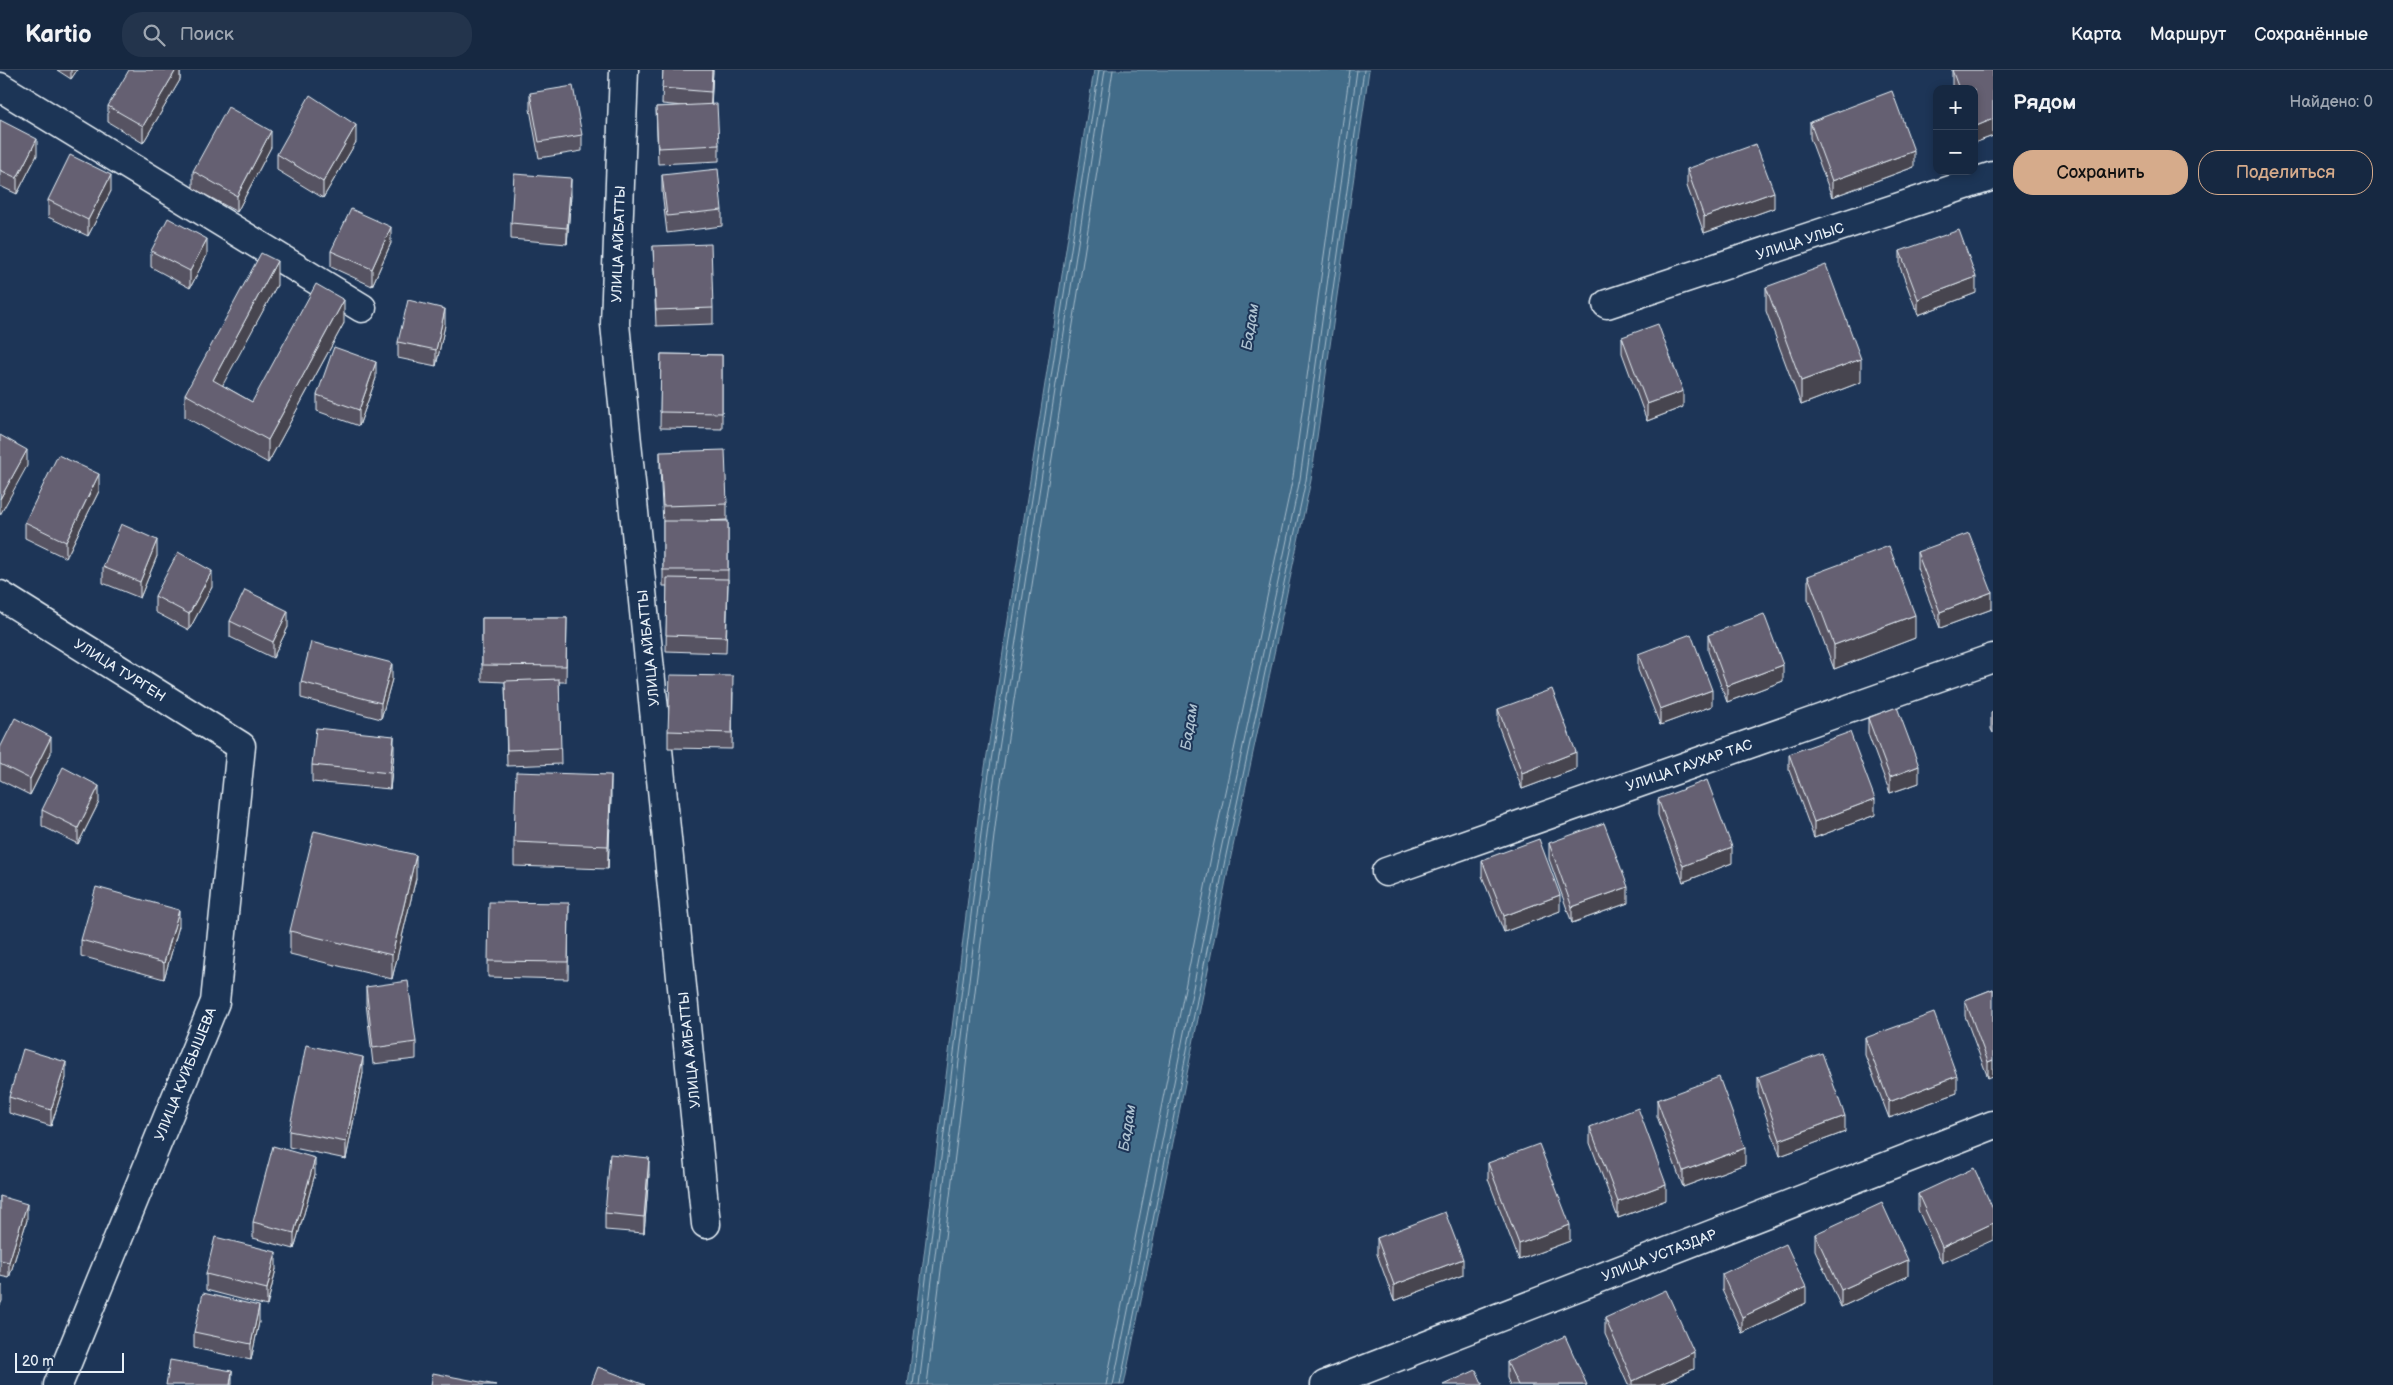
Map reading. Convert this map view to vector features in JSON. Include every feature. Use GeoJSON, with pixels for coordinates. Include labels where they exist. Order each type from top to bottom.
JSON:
{"type":"FeatureCollection","features":[{"type":"Feature","properties":{"kind":"street","name":"УЛИЦА АЙБАТТЫ"},"geometry":{"type":"LineString","coordinates":[[624,70],[615,324],[706,1224]]}},
{"type":"Feature","properties":{"kind":"street"},"geometry":{"type":"LineString","coordinates":[[0,87],[362,308]]}},
{"type":"Feature","properties":{"kind":"street","name":"УЛИЦА УЛЫС"},"geometry":{"type":"LineString","coordinates":[[1607,304],[1993,176]]}},
{"type":"Feature","properties":{"kind":"street","name":"УЛИЦА ТУРГЕН"},"geometry":{"type":"LineString","coordinates":[[0,595],[241,746]]}},
{"type":"Feature","properties":{"kind":"street","name":"УЛИЦА ГАУХАР ТАС"},"geometry":{"type":"LineString","coordinates":[[1386,872],[1993,658]]}},
{"type":"Feature","properties":{"kind":"street","name":"УЛИЦА КУЙБЫШЕВА"},"geometry":{"type":"LineString","coordinates":[[58,1385],[215,1002],[241,746]]}},
{"type":"Feature","properties":{"kind":"street","name":"УЛИЦА УСТАЗДАР"},"geometry":{"type":"LineString","coordinates":[[1325,1385],[1993,1125]]}},
{"type":"Feature","properties":{"kind":"water","name":"Бадам"},"geometry":{"type":"Polygon","coordinates":[[[1094,70],[1369,70],[1311,480],[1231,856],[1124,1385],[908,1385],[981,793],[1094,70]]]}},
{"type":"Feature","properties":{"kind":"building"},"geometry":{"type":"Polygon","coordinates":[[[129,70],[176,70],[143,126],[108,106],[129,70]]]}},
{"type":"Feature","properties":{"kind":"building"},"geometry":{"type":"Polygon","coordinates":[[[663,70],[712,70],[711,92],[662,88],[663,70]]]}},
{"type":"Feature","properties":{"kind":"building"},"geometry":{"type":"Polygon","coordinates":[[[1952,70],[1993,70],[1993,119],[1978,125],[1978,85],[1958,85],[1952,70]]]}},
{"type":"Feature","properties":{"kind":"building"},"geometry":{"type":"Polygon","coordinates":[[[573,86],[582,135],[539,142],[530,93],[573,86]]]}},
{"type":"Feature","properties":{"kind":"building"},"geometry":{"type":"Polygon","coordinates":[[[1892,91],[1914,151],[1832,181],[1810,122],[1892,91]]]}},
{"type":"Feature","properties":{"kind":"building"},"geometry":{"type":"Polygon","coordinates":[[[310,95],[356,125],[323,182],[277,154],[310,95]]]}},
{"type":"Feature","properties":{"kind":"building"},"geometry":{"type":"Polygon","coordinates":[[[717,104],[719,145],[658,148],[656,107],[717,104]]]}},
{"type":"Feature","properties":{"kind":"building"},"geometry":{"type":"Polygon","coordinates":[[[228,107],[271,131],[237,196],[193,171],[228,107]]]}},
{"type":"Feature","properties":{"kind":"building"},"geometry":{"type":"Polygon","coordinates":[[[0,120],[37,139],[17,178],[0,170],[0,120]]]}},
{"type":"Feature","properties":{"kind":"building"},"geometry":{"type":"Polygon","coordinates":[[[1756,144],[1774,192],[1704,217],[1687,169],[1756,144]]]}},
{"type":"Feature","properties":{"kind":"building"},"geometry":{"type":"Polygon","coordinates":[[[70,155],[111,175],[88,220],[48,200],[70,155]]]}},
{"type":"Feature","properties":{"kind":"building"},"geometry":{"type":"Polygon","coordinates":[[[718,169],[722,210],[667,216],[662,175],[718,169]]]}},
{"type":"Feature","properties":{"kind":"building"},"geometry":{"type":"Polygon","coordinates":[[[514,174],[571,178],[567,228],[511,223],[514,174]]]}},
{"type":"Feature","properties":{"kind":"building"},"geometry":{"type":"Polygon","coordinates":[[[351,209],[391,227],[372,269],[331,251],[351,209]]]}},
{"type":"Feature","properties":{"kind":"building"},"geometry":{"type":"Polygon","coordinates":[[[168,218],[207,239],[190,271],[151,251],[168,218]]]}},
{"type":"Feature","properties":{"kind":"building"},"geometry":{"type":"Polygon","coordinates":[[[1959,230],[1976,277],[1918,299],[1900,251],[1959,230]]]}},
{"type":"Feature","properties":{"kind":"building"},"geometry":{"type":"Polygon","coordinates":[[[711,244],[713,308],[656,310],[653,246],[711,244]]]}},
{"type":"Feature","properties":{"kind":"building"},"geometry":{"type":"Polygon","coordinates":[[[261,253],[277,261],[213,380],[252,402],[316,284],[344,300],[268,440],[185,394],[261,253]]]}},
{"type":"Feature","properties":{"kind":"building"},"geometry":{"type":"Polygon","coordinates":[[[1826,265],[1861,359],[1801,381],[1766,287],[1826,265]]]}},
{"type":"Feature","properties":{"kind":"building"},"geometry":{"type":"Polygon","coordinates":[[[408,300],[445,309],[436,350],[398,342],[408,300]]]}},
{"type":"Feature","properties":{"kind":"building"},"geometry":{"type":"Polygon","coordinates":[[[1658,324],[1683,391],[1647,404],[1622,337],[1658,324]]]}},
{"type":"Feature","properties":{"kind":"building"},"geometry":{"type":"Polygon","coordinates":[[[334,347],[376,362],[359,410],[317,395],[334,347]]]}},
{"type":"Feature","properties":{"kind":"building"},"geometry":{"type":"Polygon","coordinates":[[[661,354],[722,355],[722,413],[660,412],[661,354]]]}},
{"type":"Feature","properties":{"kind":"building"},"geometry":{"type":"Polygon","coordinates":[[[0,435],[27,450],[0,499],[0,435]]]}},
{"type":"Feature","properties":{"kind":"building"},"geometry":{"type":"Polygon","coordinates":[[[725,450],[727,504],[663,506],[660,452],[725,450]]]}},
{"type":"Feature","properties":{"kind":"building"},"geometry":{"type":"Polygon","coordinates":[[[58,455],[99,474],[66,542],[25,522],[58,455]]]}},
{"type":"Feature","properties":{"kind":"building"},"geometry":{"type":"Polygon","coordinates":[[[663,521],[728,521],[728,570],[663,570],[663,521]]]}},
{"type":"Feature","properties":{"kind":"building"},"geometry":{"type":"Polygon","coordinates":[[[121,524],[157,540],[140,582],[103,567],[121,524]]]}},
{"type":"Feature","properties":{"kind":"building"},"geometry":{"type":"Polygon","coordinates":[[[1969,533],[1992,592],[1940,612],[1917,552],[1969,533]]]}},
{"type":"Feature","properties":{"kind":"building"},"geometry":{"type":"Polygon","coordinates":[[[1889,546],[1915,615],[1834,645],[1808,576],[1889,546]]]}},
{"type":"Feature","properties":{"kind":"building"},"geometry":{"type":"Polygon","coordinates":[[[178,552],[212,571],[189,614],[155,596],[178,552]]]}},
{"type":"Feature","properties":{"kind":"building"},"geometry":{"type":"Polygon","coordinates":[[[667,578],[728,579],[726,637],[666,635],[667,578]]]}},
{"type":"Feature","properties":{"kind":"building"},"geometry":{"type":"Polygon","coordinates":[[[245,590],[288,611],[273,642],[230,621],[245,590]]]}},
{"type":"Feature","properties":{"kind":"building"},"geometry":{"type":"Polygon","coordinates":[[[1764,614],[1783,665],[1727,686],[1708,635],[1764,614]]]}},
{"type":"Feature","properties":{"kind":"building"},"geometry":{"type":"Polygon","coordinates":[[[482,618],[567,618],[566,666],[482,665],[482,618]]]}},
{"type":"Feature","properties":{"kind":"building"},"geometry":{"type":"Polygon","coordinates":[[[1691,634],[1712,690],[1660,709],[1638,654],[1691,634]]]}},
{"type":"Feature","properties":{"kind":"building"},"geometry":{"type":"Polygon","coordinates":[[[311,642],[392,663],[381,703],[301,682],[311,642]]]}},
{"type":"Feature","properties":{"kind":"building"},"geometry":{"type":"Polygon","coordinates":[[[670,675],[733,676],[732,733],[668,731],[670,675]]]}},
{"type":"Feature","properties":{"kind":"building"},"geometry":{"type":"Polygon","coordinates":[[[559,679],[561,748],[507,750],[505,681],[559,679]]]}},
{"type":"Feature","properties":{"kind":"building"},"geometry":{"type":"Polygon","coordinates":[[[1552,689],[1576,752],[1522,773],[1498,709],[1552,689]]]}},
{"type":"Feature","properties":{"kind":"building"},"geometry":{"type":"Polygon","coordinates":[[[1897,707],[1919,766],[1890,777],[1868,718],[1897,707]]]}},
{"type":"Feature","properties":{"kind":"building"},"geometry":{"type":"Polygon","coordinates":[[[15,718],[51,737],[30,779],[0,764],[0,748],[15,718]]]}},
{"type":"Feature","properties":{"kind":"building"},"geometry":{"type":"Polygon","coordinates":[[[316,728],[394,736],[390,773],[312,765],[316,728]]]}},
{"type":"Feature","properties":{"kind":"building"},"geometry":{"type":"Polygon","coordinates":[[[1850,732],[1875,799],[1814,822],[1789,754],[1850,732]]]}},
{"type":"Feature","properties":{"kind":"building"},"geometry":{"type":"Polygon","coordinates":[[[63,767],[99,786],[78,828],[42,810],[63,767]]]}},
{"type":"Feature","properties":{"kind":"building"},"geometry":{"type":"Polygon","coordinates":[[[516,772],[611,775],[608,846],[514,842],[516,772]]]}},
{"type":"Feature","properties":{"kind":"building"},"geometry":{"type":"Polygon","coordinates":[[[1707,780],[1732,847],[1683,866],[1658,799],[1707,780]]]}},
{"type":"Feature","properties":{"kind":"building"},"geometry":{"type":"Polygon","coordinates":[[[1604,823],[1628,887],[1572,907],[1549,843],[1604,823]]]}},
{"type":"Feature","properties":{"kind":"building"},"geometry":{"type":"Polygon","coordinates":[[[314,831],[416,855],[392,955],[290,931],[314,831]]]}},
{"type":"Feature","properties":{"kind":"building"},"geometry":{"type":"Polygon","coordinates":[[[1539,839],[1560,895],[1504,916],[1482,860],[1539,839]]]}},
{"type":"Feature","properties":{"kind":"building"},"geometry":{"type":"Polygon","coordinates":[[[96,887],[179,910],[164,963],[81,940],[96,887]]]}},
{"type":"Feature","properties":{"kind":"building"},"geometry":{"type":"Polygon","coordinates":[[[489,902],[569,903],[568,962],[488,961],[489,902]]]}},
{"type":"Feature","properties":{"kind":"building"},"geometry":{"type":"Polygon","coordinates":[[[408,981],[416,1042],[373,1048],[366,987],[408,981]]]}},
{"type":"Feature","properties":{"kind":"building"},"geometry":{"type":"Polygon","coordinates":[[[1993,989],[1993,1060],[1988,1062],[1965,1000],[1993,989]]]}},
{"type":"Feature","properties":{"kind":"building"},"geometry":{"type":"Polygon","coordinates":[[[1934,1013],[1957,1076],[1889,1102],[1865,1038],[1934,1013]]]}},
{"type":"Feature","properties":{"kind":"building"},"geometry":{"type":"Polygon","coordinates":[[[306,1045],[363,1057],[346,1142],[289,1131],[306,1045]]]}},
{"type":"Feature","properties":{"kind":"building"},"geometry":{"type":"Polygon","coordinates":[[[23,1049],[66,1062],[51,1110],[9,1097],[23,1049]]]}},
{"type":"Feature","properties":{"kind":"building"},"geometry":{"type":"Polygon","coordinates":[[[1822,1053],[1845,1116],[1780,1140],[1758,1077],[1822,1053]]]}},
{"type":"Feature","properties":{"kind":"building"},"geometry":{"type":"Polygon","coordinates":[[[1719,1077],[1745,1148],[1683,1171],[1657,1100],[1719,1077]]]}},
{"type":"Feature","properties":{"kind":"building"},"geometry":{"type":"Polygon","coordinates":[[[1638,1108],[1666,1184],[1618,1202],[1590,1127],[1638,1108]]]}},
{"type":"Feature","properties":{"kind":"building"},"geometry":{"type":"Polygon","coordinates":[[[1539,1144],[1570,1225],[1519,1244],[1488,1163],[1539,1144]]]}},
{"type":"Feature","properties":{"kind":"building"},"geometry":{"type":"Polygon","coordinates":[[[273,1146],[315,1158],[294,1233],[253,1222],[273,1146]]]}},
{"type":"Feature","properties":{"kind":"building"},"geometry":{"type":"Polygon","coordinates":[[[610,1154],[649,1158],[644,1217],[605,1213],[610,1154]]]}},
{"type":"Feature","properties":{"kind":"building"},"geometry":{"type":"Polygon","coordinates":[[[1974,1168],[1993,1209],[1993,1223],[1942,1247],[1918,1194],[1974,1168]]]}},
{"type":"Feature","properties":{"kind":"building"},"geometry":{"type":"Polygon","coordinates":[[[0,1196],[27,1204],[9,1262],[0,1260],[0,1196]]]}},
{"type":"Feature","properties":{"kind":"building"},"geometry":{"type":"Polygon","coordinates":[[[1882,1203],[1908,1260],[1841,1290],[1815,1234],[1882,1203]]]}},
{"type":"Feature","properties":{"kind":"building"},"geometry":{"type":"Polygon","coordinates":[[[1445,1212],[1463,1259],[1394,1285],[1377,1238],[1445,1212]]]}},
{"type":"Feature","properties":{"kind":"building"},"geometry":{"type":"Polygon","coordinates":[[[215,1237],[276,1252],[267,1289],[206,1274],[215,1237]]]}},
{"type":"Feature","properties":{"kind":"building"},"geometry":{"type":"Polygon","coordinates":[[[1786,1244],[1806,1287],[1742,1317],[1722,1274],[1786,1244]]]}},
{"type":"Feature","properties":{"kind":"building"},"geometry":{"type":"Polygon","coordinates":[[[1666,1290],[1694,1352],[1633,1381],[1605,1318],[1666,1290]]]}},
{"type":"Feature","properties":{"kind":"building"},"geometry":{"type":"Polygon","coordinates":[[[203,1293],[259,1306],[251,1344],[194,1332],[203,1293]]]}},
{"type":"Feature","properties":{"kind":"building"},"geometry":{"type":"Polygon","coordinates":[[[1565,1336],[1587,1385],[1518,1385],[1507,1362],[1565,1336]]]}},
{"type":"Feature","properties":{"kind":"building"},"geometry":{"type":"Polygon","coordinates":[[[170,1360],[232,1371],[230,1385],[166,1385],[170,1360]]]}},
{"type":"Feature","properties":{"kind":"building"},"geometry":{"type":"Polygon","coordinates":[[[598,1367],[645,1385],[591,1385],[598,1367]]]}},
{"type":"Feature","properties":{"kind":"building"},"geometry":{"type":"Polygon","coordinates":[[[1476,1370],[1483,1385],[1443,1385],[1476,1370]]]}},
{"type":"Feature","properties":{"kind":"building"},"geometry":{"type":"Polygon","coordinates":[[[433,1373],[496,1385],[431,1385],[433,1373]]]}}]}
